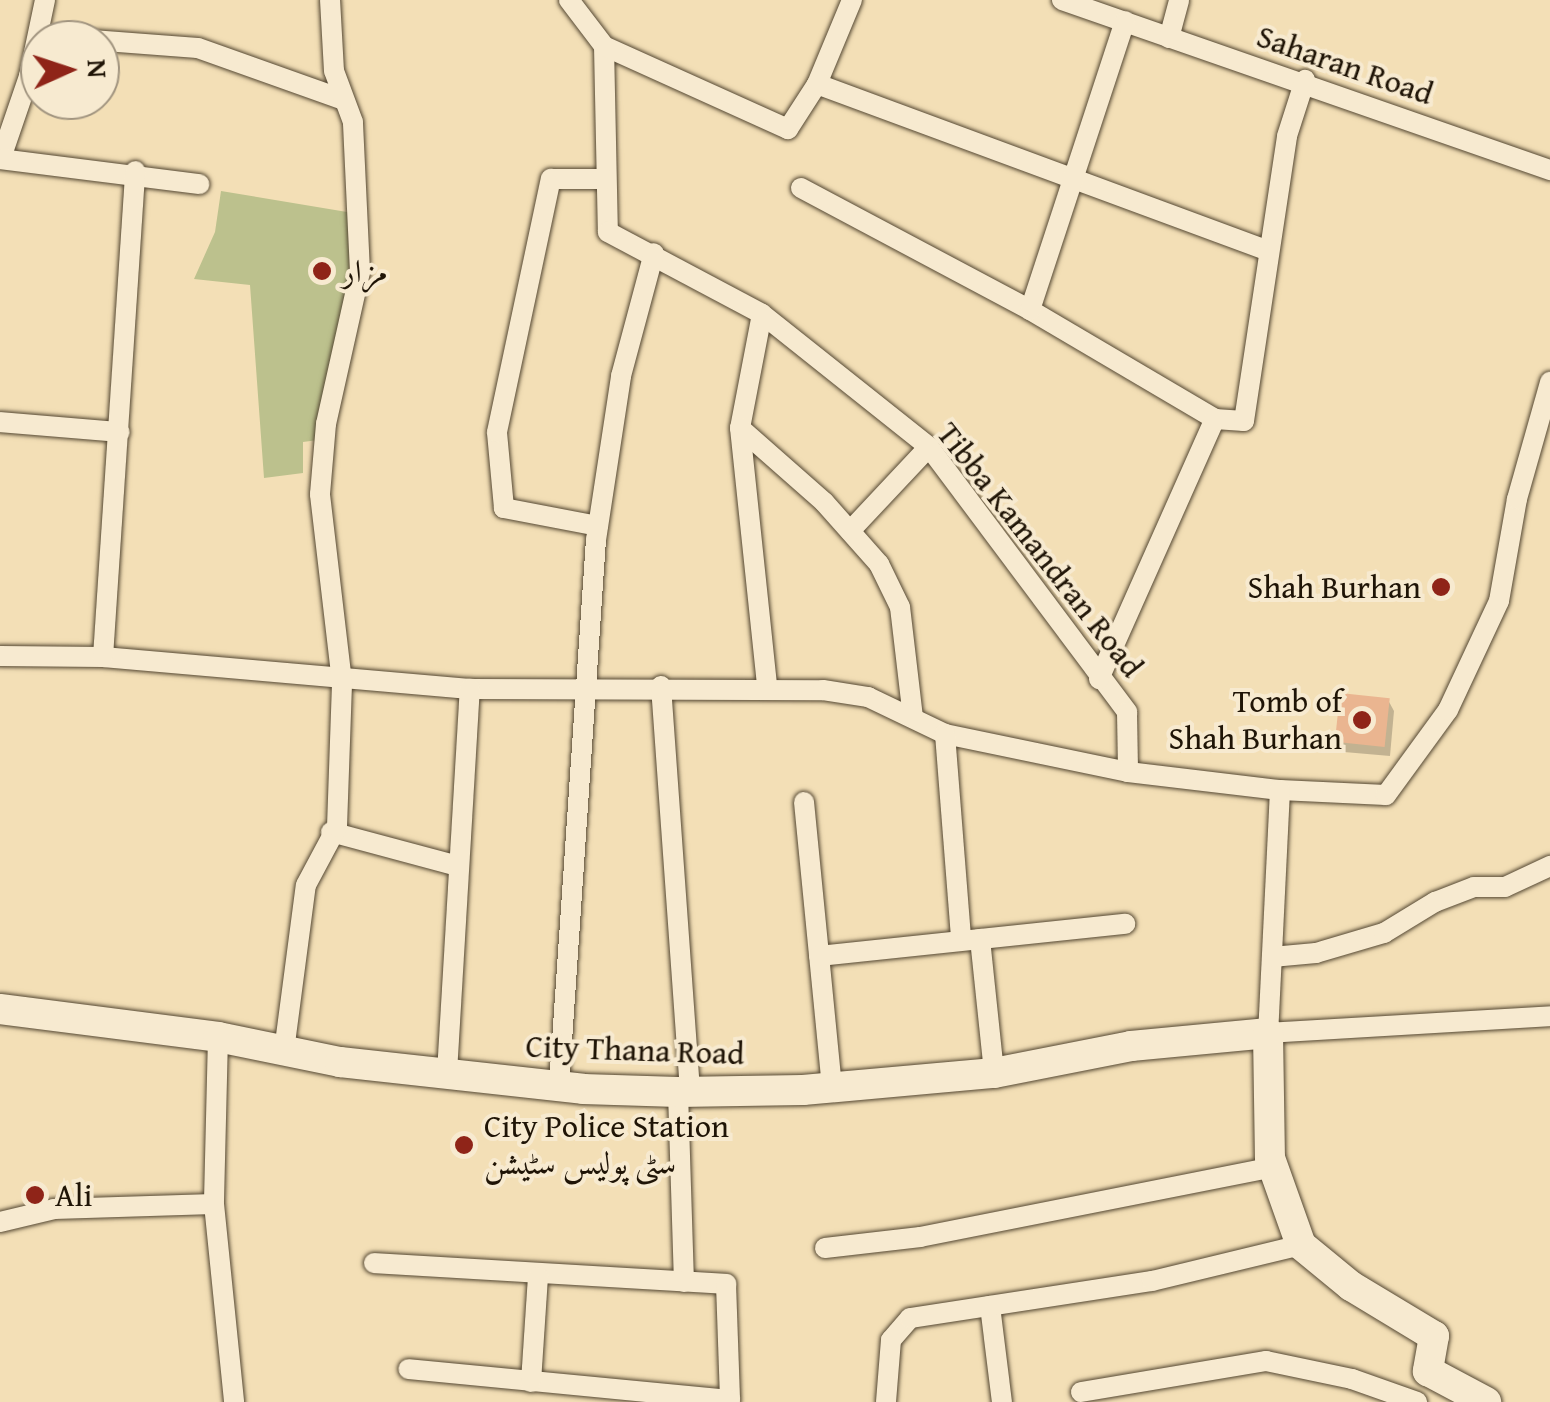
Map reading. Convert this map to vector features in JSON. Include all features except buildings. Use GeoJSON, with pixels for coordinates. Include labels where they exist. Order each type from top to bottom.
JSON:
{"type":"FeatureCollection","features":[{"type":"Feature","properties":{"kind":"street"},"geometry":{"type":"LineString","coordinates":[[284,1051],[306,885],[337,827],[342,682],[320,494],[326,424],[360,272],[359,177],[344,100],[334,71],[330,0]]}},
{"type":"Feature","properties":{"kind":"street"},"geometry":{"type":"LineString","coordinates":[[568,0],[604,46],[788,129],[817,84],[852,0]]}},
{"type":"Feature","properties":{"kind":"street","name":"Saharan Road"},"geometry":{"type":"LineString","coordinates":[[1062,0],[1305,80],[1550,170]]}},
{"type":"Feature","properties":{"kind":"street"},"geometry":{"type":"LineString","coordinates":[[1170,38],[1179,0]]}},
{"type":"Feature","properties":{"kind":"street"},"geometry":{"type":"LineString","coordinates":[[1030,310],[1076,180],[1125,21]]}},
{"type":"Feature","properties":{"kind":"street"},"geometry":{"type":"LineString","coordinates":[[120,42],[198,48],[344,100]]}},
{"type":"Feature","properties":{"kind":"street","name":"Tibba Kamandran Road"},"geometry":{"type":"LineString","coordinates":[[604,46],[608,232],[654,253],[762,314],[929,446],[1099,679],[1128,712],[1128,772]]}},
{"type":"Feature","properties":{"kind":"street"},"geometry":{"type":"LineString","coordinates":[[801,188],[1030,310],[1216,419],[1244,421],[1287,136],[1305,80]]}},
{"type":"Feature","properties":{"kind":"street"},"geometry":{"type":"LineString","coordinates":[[817,84],[1269,251]]}},
{"type":"Feature","properties":{"kind":"street"},"geometry":{"type":"LineString","coordinates":[[20,95],[0,158],[135,171],[200,184]]}},
{"type":"Feature","properties":{"kind":"street"},"geometry":{"type":"LineString","coordinates":[[103,657],[135,171]]}},
{"type":"Feature","properties":{"kind":"street"},"geometry":{"type":"LineString","coordinates":[[598,526],[504,508],[496,432],[551,179],[605,178]]}},
{"type":"Feature","properties":{"kind":"street"},"geometry":{"type":"LineString","coordinates":[[559,1085],[598,526],[620,376],[654,253]]}},
{"type":"Feature","properties":{"kind":"street"},"geometry":{"type":"LineString","coordinates":[[762,314],[740,428],[767,687]]}},
{"type":"Feature","properties":{"kind":"street"},"geometry":{"type":"LineString","coordinates":[[0,656],[103,657],[342,682],[470,690],[767,687],[868,698],[946,734],[1128,772],[1280,790],[1386,794],[1448,710],[1499,601],[1517,499],[1550,382]]}},
{"type":"Feature","properties":{"kind":"street"},"geometry":{"type":"LineString","coordinates":[[1099,679],[1216,419]]}},
{"type":"Feature","properties":{"kind":"street"},"geometry":{"type":"LineString","coordinates":[[0,422],[120,432]]}},
{"type":"Feature","properties":{"kind":"street"},"geometry":{"type":"LineString","coordinates":[[740,428],[850,531],[879,564],[900,607],[913,718]]}},
{"type":"Feature","properties":{"kind":"street"},"geometry":{"type":"LineString","coordinates":[[850,531],[929,446]]}},
{"type":"Feature","properties":{"kind":"street"},"geometry":{"type":"LineString","coordinates":[[661,686],[684,1090],[684,1282]]}},
{"type":"Feature","properties":{"kind":"street"},"geometry":{"type":"LineString","coordinates":[[447,1073],[470,690]]}},
{"type":"Feature","properties":{"kind":"street"},"geometry":{"type":"LineString","coordinates":[[946,734],[971,939],[994,1072]]}},
{"type":"Feature","properties":{"kind":"street"},"geometry":{"type":"LineString","coordinates":[[1280,790],[1268,1033],[1273,1167],[1302,1245],[1351,1286],[1434,1336],[1428,1371],[1429,1402]]}},
{"type":"Feature","properties":{"kind":"street"},"geometry":{"type":"LineString","coordinates":[[804,802],[832,1087]]}},
{"type":"Feature","properties":{"kind":"street"},"geometry":{"type":"LineString","coordinates":[[331,832],[458,866]]}},
{"type":"Feature","properties":{"kind":"street"},"geometry":{"type":"LineString","coordinates":[[1272,957],[1316,953],[1384,933],[1435,902],[1474,887],[1505,887],[1550,866]]}},
{"type":"Feature","properties":{"kind":"street"},"geometry":{"type":"LineString","coordinates":[[820,956],[1125,924]]}},
{"type":"Feature","properties":{"kind":"street","name":"City Thana Road"},"geometry":{"type":"LineString","coordinates":[[0,1009],[218,1037],[284,1051],[447,1073],[559,1085],[684,1090],[832,1087],[994,1072],[1131,1046],[1268,1033]]}},
{"type":"Feature","properties":{"kind":"street"},"geometry":{"type":"LineString","coordinates":[[1268,1033],[1550,1016]]}},
{"type":"Feature","properties":{"kind":"street"},"geometry":{"type":"LineString","coordinates":[[218,1037],[214,1204],[234,1402]]}},
{"type":"Feature","properties":{"kind":"street"},"geometry":{"type":"LineString","coordinates":[[825,1248],[920,1238],[1273,1167]]}},
{"type":"Feature","properties":{"kind":"street"},"geometry":{"type":"LineString","coordinates":[[0,1222],[54,1210],[214,1204]]}},
{"type":"Feature","properties":{"kind":"street"},"geometry":{"type":"LineString","coordinates":[[886,1402],[891,1340],[910,1318],[1152,1281],[1302,1245]]}},
{"type":"Feature","properties":{"kind":"street"},"geometry":{"type":"LineString","coordinates":[[374,1263],[538,1277],[726,1284],[730,1400],[408,1369]]}},
{"type":"Feature","properties":{"kind":"street"},"geometry":{"type":"LineString","coordinates":[[531,1382],[538,1277]]}},
{"type":"Feature","properties":{"kind":"street"},"geometry":{"type":"LineString","coordinates":[[990,1306],[1002,1402]]}},
{"type":"Feature","properties":{"kind":"street"},"geometry":{"type":"LineString","coordinates":[[1081,1392],[1266,1361],[1352,1379],[1418,1402]]}},
{"type":"Feature","properties":{"kind":"street"},"geometry":{"type":"LineString","coordinates":[[1428,1371],[1486,1402]]}},
{"type":"Feature","properties":{"kind":"green space"},"geometry":{"type":"Polygon","coordinates":[[[221,191],[359,214],[325,439],[303,442],[303,473],[264,478],[250,285],[194,279],[215,232],[221,191]]]}},
{"type":"Feature","properties":{"kind":"place","name":"مزار"},"geometry":{"type":"Point","coordinates":[322,271]}},
{"type":"Feature","properties":{"kind":"place","name":"Shah Burhan"},"geometry":{"type":"Point","coordinates":[1441,587]}},
{"type":"Feature","properties":{"kind":"place","name":"Tomb of Shah Burhan"},"geometry":{"type":"Point","coordinates":[1362,720]}},
{"type":"Feature","properties":{"kind":"place","name":"City Police Station سٹی پولیس سٹیشن"},"geometry":{"type":"Point","coordinates":[464,1145]}},
{"type":"Feature","properties":{"kind":"place","name":"Ali"},"geometry":{"type":"Point","coordinates":[35,1195]}}]}
